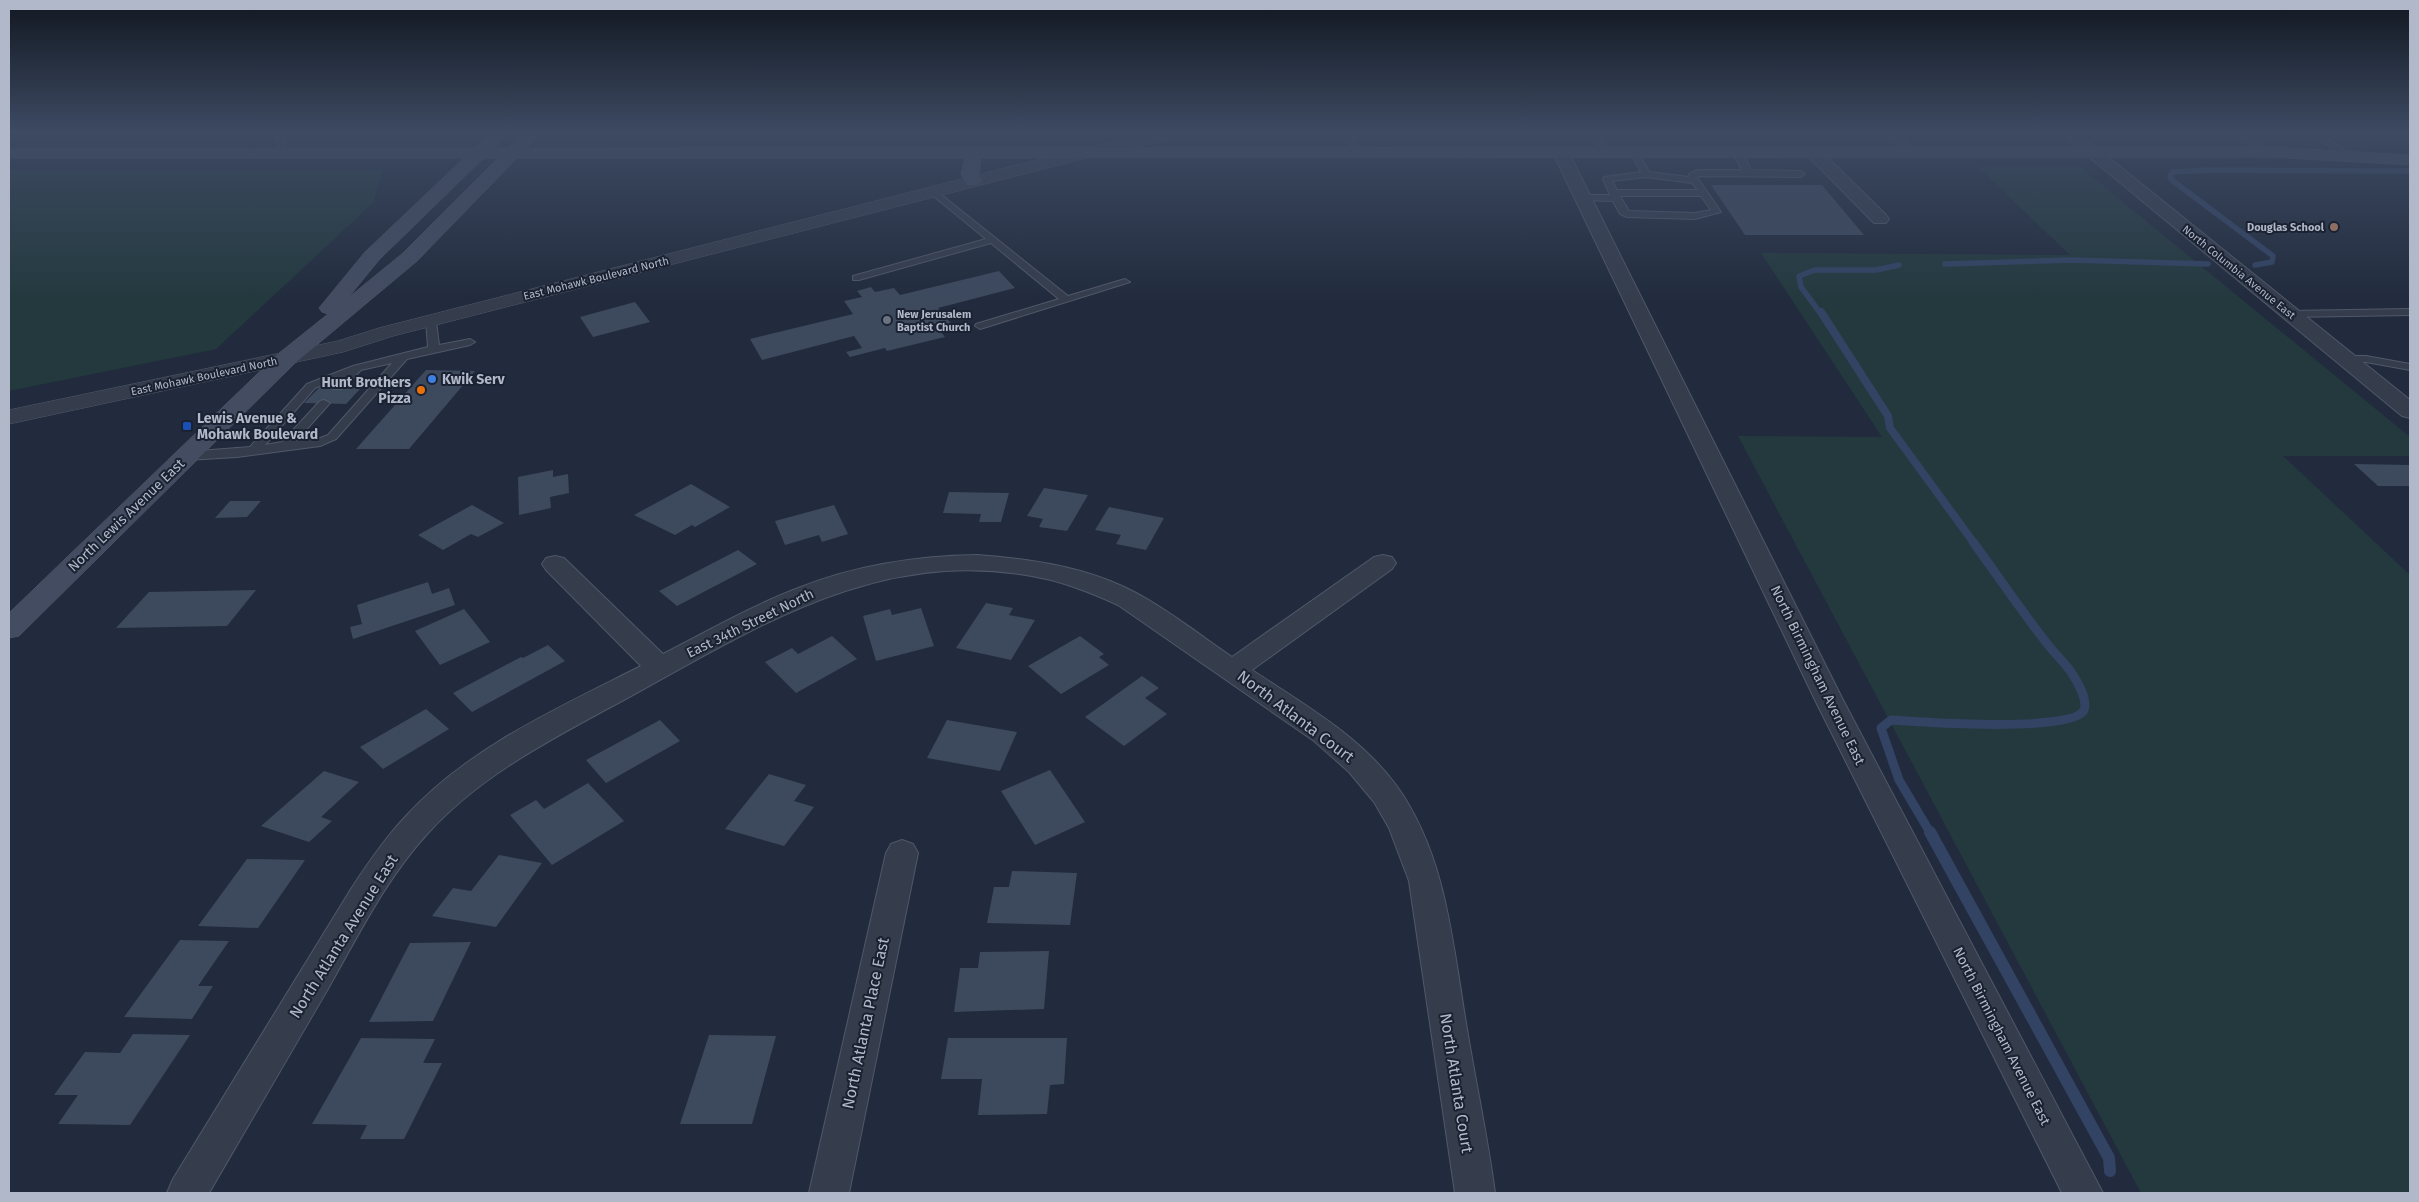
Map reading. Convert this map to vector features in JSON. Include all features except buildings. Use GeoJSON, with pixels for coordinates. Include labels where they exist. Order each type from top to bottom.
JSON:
{"type":"FeatureCollection","features":[{"type":"Feature","properties":{"kind":"main road","name":"North Lewis Avenue East"},"geometry":{"type":"LineString","coordinates":[[286,359],[372,256],[442,188]]}},
{"type":"Feature","properties":{"kind":"main road","name":"North Lewis Avenue East"},"geometry":{"type":"LineString","coordinates":[[9,629],[286,359],[410,257],[478,188]]}},
{"type":"Feature","properties":{"kind":"street","name":"East Mohawk Boulevard North"},"geometry":{"type":"LineString","coordinates":[[9,417],[286,359],[948,188]]}},
{"type":"Feature","properties":{"kind":"street","name":"North Birmingham Avenue East"},"geometry":{"type":"LineString","coordinates":[[1579,188],[1829,700],[2083,1193]]}},
{"type":"Feature","properties":{"kind":"street"},"geometry":{"type":"LineString","coordinates":[[1849,188],[1880,219]]}},
{"type":"Feature","properties":{"kind":"street","name":"North Columbia Avenue East"},"geometry":{"type":"LineString","coordinates":[[2137,188],[2410,411]]}},
{"type":"Feature","properties":{"kind":"street","name":"East 34th Street North"},"geometry":{"type":"LineString","coordinates":[[660,668],[777,607],[824,588],[897,568],[947,563],[983,562],[1050,570],[1101,586],[1127,599],[1233,670]]}},
{"type":"Feature","properties":{"kind":"street","name":"North Atlanta Court"},"geometry":{"type":"LineString","coordinates":[[1383,563],[1233,670],[1324,733],[1360,764],[1385,794],[1404,826],[1425,881],[1475,1193]]}},
{"type":"Feature","properties":{"kind":"street"},"geometry":{"type":"LineString","coordinates":[[555,564],[660,668]]}},
{"type":"Feature","properties":{"kind":"street","name":"North Atlanta Avenue East"},"geometry":{"type":"LineString","coordinates":[[187,1193],[377,876],[420,821],[491,762],[552,726],[660,668]]}},
{"type":"Feature","properties":{"kind":"street","name":"North Atlanta Place East"},"geometry":{"type":"LineString","coordinates":[[828,1193],[902,853]]}},
{"type":"Feature","properties":{"kind":"lane"},"geometry":{"type":"LineString","coordinates":[[1611,188],[1623,212],[1627,214],[1713,214],[1716,212],[1716,209],[1700,188]]}},
{"type":"Feature","properties":{"kind":"lane"},"geometry":{"type":"LineString","coordinates":[[934,192],[1067,300]]}},
{"type":"Feature","properties":{"kind":"lane"},"geometry":{"type":"LineString","coordinates":[[1584,198],[1614,195],[1704,193]]}},
{"type":"Feature","properties":{"kind":"lane"},"geometry":{"type":"LineString","coordinates":[[856,278],[992,240]]}},
{"type":"Feature","properties":{"kind":"lane"},"geometry":{"type":"LineString","coordinates":[[980,326],[1125,282]]}},
{"type":"Feature","properties":{"kind":"lane"},"geometry":{"type":"LineString","coordinates":[[2290,314],[2410,312]]}},
{"type":"Feature","properties":{"kind":"lane"},"geometry":{"type":"LineString","coordinates":[[431,321],[434,349]]}},
{"type":"Feature","properties":{"kind":"lane"},"geometry":{"type":"LineString","coordinates":[[255,449],[311,386],[357,368],[470,342]]}},
{"type":"Feature","properties":{"kind":"lane"},"geometry":{"type":"LineString","coordinates":[[186,456],[237,453],[255,449],[320,442],[332,436],[404,356]]}},
{"type":"Feature","properties":{"kind":"lane"},"geometry":{"type":"LineString","coordinates":[[2347,359],[2366,359],[2410,367]]}},
{"type":"Feature","properties":{"kind":"lane"},"geometry":{"type":"LineString","coordinates":[[338,388],[357,368]]}},
{"type":"Feature","properties":{"kind":"lane"},"geometry":{"type":"LineString","coordinates":[[286,445],[324,403]]}},
{"type":"Feature","properties":{"kind":"green space"},"geometry":{"type":"Polygon","coordinates":[[[9,188],[378,188],[373,203],[216,349],[9,391],[9,188]]]}},
{"type":"Feature","properties":{"kind":"green space"},"geometry":{"type":"Polygon","coordinates":[[[2000,188],[2106,188],[2410,437],[2410,456],[2283,456],[2410,575],[2410,1193],[2141,1193],[1738,436],[1882,437],[1761,253],[2070,255],[2000,188]]]}},
{"type":"Feature","properties":{"kind":"waterway"},"geometry":{"type":"LineString","coordinates":[[2182,188],[2273,256],[2272,262],[2255,265]]}},
{"type":"Feature","properties":{"kind":"waterway"},"geometry":{"type":"LineString","coordinates":[[1945,264],[2072,260],[2208,264]]}},
{"type":"Feature","properties":{"kind":"waterway"},"geometry":{"type":"LineString","coordinates":[[1821,314],[1801,287],[1799,276],[1815,270],[1876,270],[1899,265]]}},
{"type":"Feature","properties":{"kind":"waterway"},"geometry":{"type":"LineString","coordinates":[[1821,312],[1888,416],[1890,428],[1974,543]]}},
{"type":"Feature","properties":{"kind":"waterway"},"geometry":{"type":"LineString","coordinates":[[1931,834],[1899,780],[1881,728],[1891,720],[1994,724],[2054,722],[2074,717],[2084,710],[2085,706],[2081,691],[2071,672],[2039,633],[1973,542]]}},
{"type":"Feature","properties":{"kind":"waterway"},"geometry":{"type":"LineString","coordinates":[[1930,832],[2109,1158],[2110,1171]]}},
{"type":"Feature","properties":{"kind":"place","name":"Douglas School"},"geometry":{"type":"Point","coordinates":[2334,227]}},
{"type":"Feature","properties":{"kind":"place","name":"New Jerusalem Baptist Church"},"geometry":{"type":"Point","coordinates":[887,320]}},
{"type":"Feature","properties":{"kind":"place","name":"Kwik Serv"},"geometry":{"type":"Point","coordinates":[432,379]}},
{"type":"Feature","properties":{"kind":"place","name":"Hunt Brothers Pizza"},"geometry":{"type":"Point","coordinates":[421,390]}},
{"type":"Feature","properties":{"kind":"place","name":"Lewis Avenue & Mohawk Boulevard"},"geometry":{"type":"Point","coordinates":[187,426]}}]}
